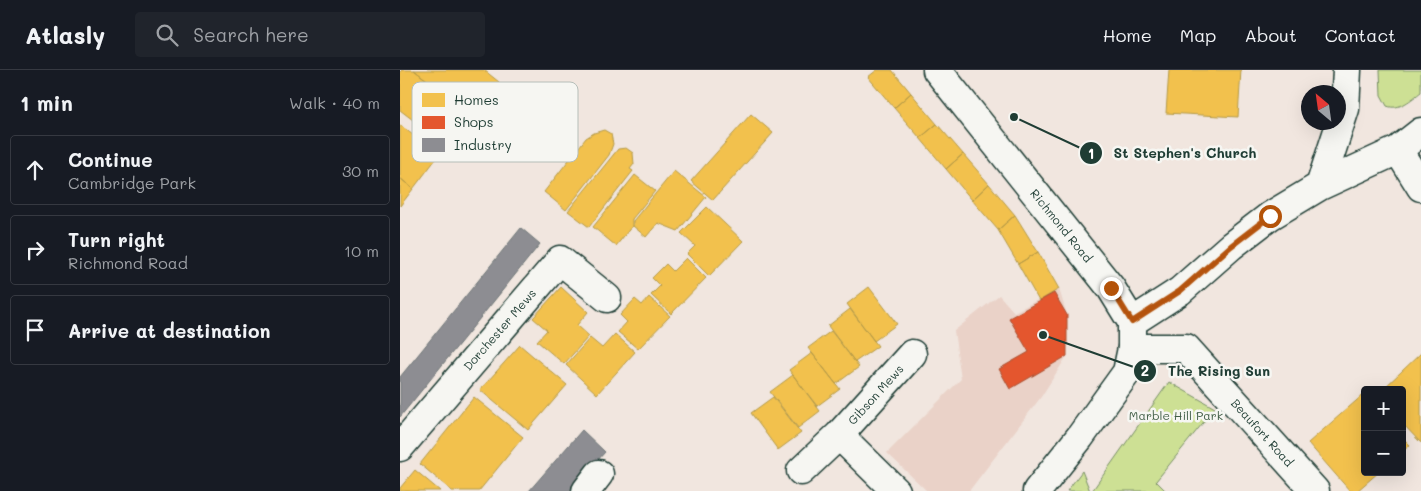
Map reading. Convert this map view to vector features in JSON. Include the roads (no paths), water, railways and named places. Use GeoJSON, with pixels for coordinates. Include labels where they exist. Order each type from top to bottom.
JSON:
{"type":"FeatureCollection","features":[{"type":"Feature","properties":{"kind":"street","name":"Richmond Road"},"geometry":{"type":"LineString","coordinates":[[937,70],[1111,288],[1132,334]]}},
{"type":"Feature","properties":{"kind":"street"},"geometry":{"type":"LineString","coordinates":[[1320,186],[1345,109],[1347,70]]}},
{"type":"Feature","properties":{"kind":"street"},"geometry":{"type":"LineString","coordinates":[[1037,491],[1080,438],[1127,372],[1132,334],[1231,246],[1270,216],[1320,186],[1398,150],[1421,132]]}},
{"type":"Feature","properties":{"kind":"street"},"geometry":{"type":"LineString","coordinates":[[1398,150],[1421,187]]}},
{"type":"Feature","properties":{"kind":"street","name":"Dorchester Mews"},"geometry":{"type":"LineString","coordinates":[[400,447],[560,260],[607,298]]}},
{"type":"Feature","properties":{"kind":"street","name":"Beaufort Road"},"geometry":{"type":"LineString","coordinates":[[1132,334],[1186,348],[1315,491]]}},
{"type":"Feature","properties":{"kind":"street","name":"Gibson Mews"},"geometry":{"type":"LineString","coordinates":[[801,471],[839,435],[912,354]]}},
{"type":"Feature","properties":{"kind":"street","name":"Gibson Mews"},"geometry":{"type":"LineString","coordinates":[[839,435],[896,491]]}},
{"type":"Feature","properties":{"kind":"place","name":"St Stephen's Church"},"geometry":{"type":"Point","coordinates":[1014,117]}},
{"type":"Feature","properties":{"kind":"place","name":"The Rising Sun"},"geometry":{"type":"Point","coordinates":[1043,335]}},
{"type":"Feature","properties":{"kind":"park label","name":"Marble Hill Park"},"geometry":{"type":"Point","coordinates":[1176,416]}}]}
